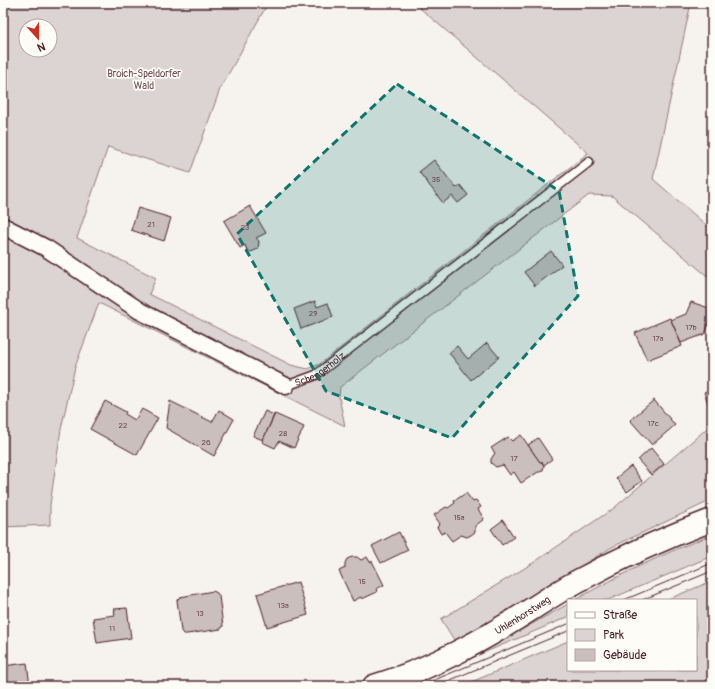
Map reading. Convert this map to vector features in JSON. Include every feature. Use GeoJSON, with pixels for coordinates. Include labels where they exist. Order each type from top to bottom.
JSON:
{"type":"FeatureCollection","features":[{"type":"Feature","properties":{"kind":"main road","name":"Uhlenhorstweg"},"geometry":{"type":"LineString","coordinates":[[374,686],[389,682],[445,659],[505,626],[575,583],[621,559],[712,520]]}},
{"type":"Feature","properties":{"kind":"street","name":"Schengerholz"},"geometry":{"type":"LineString","coordinates":[[3,226],[46,248],[140,311],[286,386]]}},
{"type":"Feature","properties":{"kind":"lane","name":"Schengerholz"},"geometry":{"type":"LineString","coordinates":[[286,386],[316,375],[589,162]]}},
{"type":"Feature","properties":{"kind":"highlighted area"},"geometry":{"type":"Polygon","coordinates":[[[397,84],[559,191],[578,296],[452,438],[326,391],[237,234],[397,84]]]}},
{"type":"Feature","properties":{"kind":"green space","name":"Broich-Speldorfer Wald"},"geometry":{"type":"Polygon","coordinates":[[[3,3],[268,3],[220,89],[190,173],[108,147],[77,238],[156,278],[149,294],[291,365],[308,369],[320,364],[588,153],[414,3],[691,3],[653,179],[712,230],[712,280],[612,196],[589,195],[340,387],[339,397],[345,426],[99,303],[75,367],[61,429],[50,505],[50,525],[3,527],[3,3]]]}},
{"type":"Feature","properties":{"kind":"green space"},"geometry":{"type":"Polygon","coordinates":[[[712,424],[712,500],[612,547],[456,643],[441,619],[533,563],[614,508],[712,424]]]}},
{"type":"Feature","properties":{"kind":"green space"},"geometry":{"type":"Polygon","coordinates":[[[712,535],[712,556],[610,599],[577,599],[642,565],[712,535]]]}},
{"type":"Feature","properties":{"kind":"green space"},"geometry":{"type":"Polygon","coordinates":[[[712,581],[712,686],[462,686],[567,641],[567,671],[697,671],[697,599],[668,599],[712,581]]]}},
{"type":"Feature","properties":{"kind":"green space"},"geometry":{"type":"Polygon","coordinates":[[[567,605],[567,617],[467,660],[567,605]]]}},
{"type":"Feature","properties":{"kind":"building"},"geometry":{"type":"Polygon","coordinates":[[[434,160],[456,188],[460,185],[468,195],[458,203],[452,196],[443,203],[419,172],[434,160]]]}},
{"type":"Feature","properties":{"kind":"building"},"geometry":{"type":"Polygon","coordinates":[[[250,206],[266,233],[256,238],[259,241],[258,249],[251,252],[247,250],[245,245],[240,248],[224,221],[250,206]]]}},
{"type":"Feature","properties":{"kind":"building"},"geometry":{"type":"Polygon","coordinates":[[[138,208],[171,218],[164,241],[131,230],[138,208]]]}},
{"type":"Feature","properties":{"kind":"building"},"geometry":{"type":"Polygon","coordinates":[[[551,251],[562,265],[535,286],[524,272],[551,251]]]}},
{"type":"Feature","properties":{"kind":"building"},"geometry":{"type":"Polygon","coordinates":[[[315,301],[317,307],[328,303],[333,317],[301,329],[294,309],[315,301]]]}},
{"type":"Feature","properties":{"kind":"building"},"geometry":{"type":"Polygon","coordinates":[[[691,302],[712,309],[712,315],[705,334],[681,343],[671,320],[686,314],[691,302]]]}},
{"type":"Feature","properties":{"kind":"building"},"geometry":{"type":"Polygon","coordinates":[[[670,318],[682,346],[647,360],[635,333],[670,318]]]}},
{"type":"Feature","properties":{"kind":"building"},"geometry":{"type":"Polygon","coordinates":[[[487,343],[499,357],[471,380],[449,353],[457,346],[468,359],[487,343]]]}},
{"type":"Feature","properties":{"kind":"building"},"geometry":{"type":"Polygon","coordinates":[[[712,389],[712,405],[709,406],[704,392],[712,389]]]}},
{"type":"Feature","properties":{"kind":"building"},"geometry":{"type":"Polygon","coordinates":[[[654,400],[675,425],[652,445],[630,420],[654,400]]]}},
{"type":"Feature","properties":{"kind":"building"},"geometry":{"type":"Polygon","coordinates":[[[105,401],[126,412],[125,414],[135,420],[142,409],[158,418],[137,455],[90,429],[105,401]]]}},
{"type":"Feature","properties":{"kind":"building"},"geometry":{"type":"Polygon","coordinates":[[[170,401],[212,422],[219,410],[234,419],[214,456],[166,428],[170,401]]]}},
{"type":"Feature","properties":{"kind":"building"},"geometry":{"type":"Polygon","coordinates":[[[265,411],[274,415],[263,440],[253,436],[265,411]]]}},
{"type":"Feature","properties":{"kind":"building"},"geometry":{"type":"Polygon","coordinates":[[[275,414],[304,427],[294,448],[279,441],[275,448],[262,442],[275,414]]]}},
{"type":"Feature","properties":{"kind":"building"},"geometry":{"type":"Polygon","coordinates":[[[521,435],[544,466],[543,470],[521,483],[514,472],[510,475],[503,465],[496,467],[491,463],[491,459],[495,453],[491,448],[508,437],[512,441],[521,435]]]}},
{"type":"Feature","properties":{"kind":"building"},"geometry":{"type":"Polygon","coordinates":[[[538,438],[552,459],[544,465],[540,462],[528,445],[538,438]]]}},
{"type":"Feature","properties":{"kind":"building"},"geometry":{"type":"Polygon","coordinates":[[[651,448],[664,464],[651,475],[638,460],[651,448]]]}},
{"type":"Feature","properties":{"kind":"building"},"geometry":{"type":"Polygon","coordinates":[[[631,466],[642,481],[627,492],[616,478],[631,466]]]}},
{"type":"Feature","properties":{"kind":"building"},"geometry":{"type":"Polygon","coordinates":[[[466,493],[473,502],[476,500],[481,507],[478,509],[484,519],[475,526],[475,532],[471,535],[467,537],[461,535],[452,541],[445,532],[441,534],[437,527],[440,524],[434,515],[446,507],[448,508],[455,503],[454,501],[466,493]]]}},
{"type":"Feature","properties":{"kind":"building"},"geometry":{"type":"Polygon","coordinates":[[[503,520],[514,537],[502,545],[491,529],[503,520]]]}},
{"type":"Feature","properties":{"kind":"building"},"geometry":{"type":"Polygon","coordinates":[[[399,532],[408,550],[381,563],[372,546],[399,532]]]}},
{"type":"Feature","properties":{"kind":"building"},"geometry":{"type":"Polygon","coordinates":[[[357,557],[361,560],[367,557],[370,562],[372,561],[384,585],[376,589],[377,592],[362,599],[361,597],[353,601],[339,571],[345,568],[347,559],[357,557]]]}},
{"type":"Feature","properties":{"kind":"building"},"geometry":{"type":"Polygon","coordinates":[[[298,582],[308,615],[267,627],[257,594],[298,582]]]}},
{"type":"Feature","properties":{"kind":"building"},"geometry":{"type":"Polygon","coordinates":[[[213,591],[219,596],[223,626],[221,629],[183,634],[181,631],[177,600],[180,597],[213,591]]]}},
{"type":"Feature","properties":{"kind":"building"},"geometry":{"type":"Polygon","coordinates":[[[127,608],[131,638],[97,643],[93,618],[115,615],[114,609],[127,608]]]}},
{"type":"Feature","properties":{"kind":"building"},"geometry":{"type":"Polygon","coordinates":[[[27,663],[30,686],[3,686],[3,666],[27,663]]]}},
{"type":"Feature","properties":{"kind":"tram line"},"geometry":{"type":"LineString","coordinates":[[626,599],[712,563]]}},
{"type":"Feature","properties":{"kind":"tram line"},"geometry":{"type":"LineString","coordinates":[[644,599],[712,571]]}},
{"type":"Feature","properties":{"kind":"tram line"},"geometry":{"type":"LineString","coordinates":[[420,686],[567,624]]}},
{"type":"Feature","properties":{"kind":"tram line"},"geometry":{"type":"LineString","coordinates":[[436,686],[567,631]]}}]}
